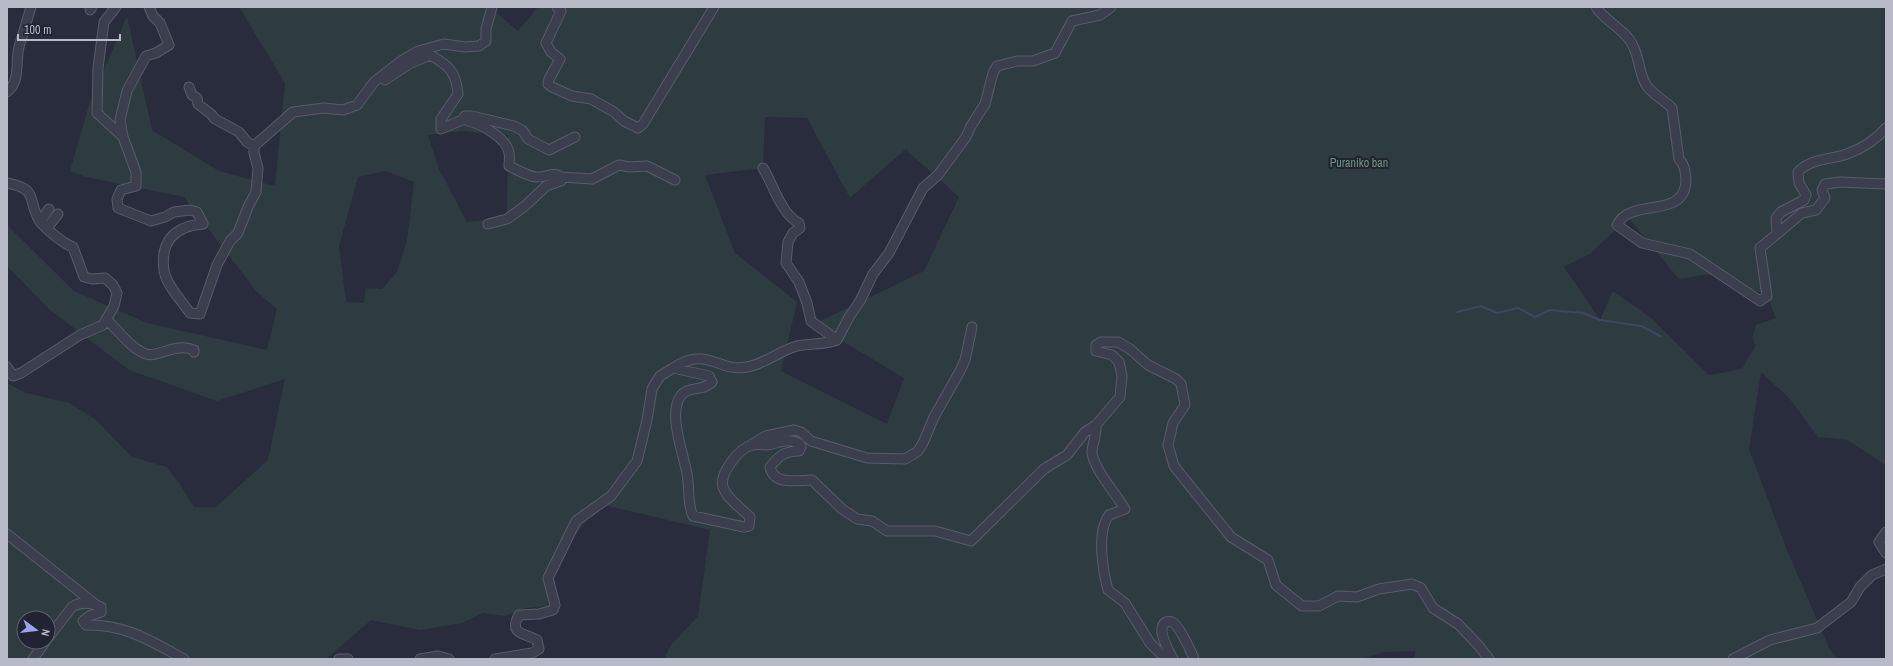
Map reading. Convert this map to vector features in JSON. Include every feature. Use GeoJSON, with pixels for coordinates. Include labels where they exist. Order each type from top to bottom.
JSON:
{"type":"FeatureCollection","features":[{"type":"Feature","properties":{"kind":"street"},"geometry":{"type":"LineString","coordinates":[[7,92],[14,84],[18,70],[19,48],[31,7]]}},
{"type":"Feature","properties":{"kind":"street"},"geometry":{"type":"LineString","coordinates":[[116,7],[104,22],[98,68],[96,105],[97,113],[123,137]]}},
{"type":"Feature","properties":{"kind":"street"},"geometry":{"type":"LineString","coordinates":[[149,7],[153,16],[160,23],[169,45],[146,56],[133,78],[120,120],[123,137],[136,172],[136,186],[121,190],[117,199],[118,208],[151,221],[165,218],[174,212],[190,210],[197,212],[201,217],[203,224],[194,225],[179,230],[172,235],[167,242],[164,271],[167,279],[190,313],[200,314],[221,257],[230,241],[238,233],[248,207],[256,192],[258,168],[254,154],[254,146],[293,112],[324,108],[343,110],[357,105],[377,80],[418,51],[444,44],[465,47],[479,46],[486,41],[486,29],[492,7]]}},
{"type":"Feature","properties":{"kind":"street"},"geometry":{"type":"LineString","coordinates":[[557,7],[561,11],[546,44],[551,52],[560,59],[548,84],[572,96],[591,99],[638,128],[643,124],[664,92],[714,7]]}},
{"type":"Feature","properties":{"kind":"street"},"geometry":{"type":"LineString","coordinates":[[495,659],[532,653],[539,649],[537,640],[520,634],[516,628],[516,620],[519,615],[540,614],[553,610],[555,605],[548,578],[562,553],[570,530],[576,521],[611,496],[637,462],[648,420],[652,389],[660,376],[689,359],[702,358],[736,367],[746,367],[760,363],[767,358],[797,346],[822,344],[837,340],[849,317],[860,301],[873,274],[889,253],[923,188],[938,176],[966,137],[985,104],[993,73],[998,66],[1006,62],[1017,60],[1033,61],[1055,53],[1072,21],[1100,15],[1111,7]]}},
{"type":"Feature","properties":{"kind":"street"},"geometry":{"type":"LineString","coordinates":[[1596,7],[1630,39],[1636,51],[1639,68],[1645,84],[1654,95],[1672,108],[1680,159],[1685,165],[1686,188],[1680,198],[1669,205],[1635,211],[1620,218],[1617,224],[1642,243],[1690,254],[1760,301],[1767,296],[1760,248],[1802,213],[1816,210],[1821,205],[1824,198],[1822,190],[1826,184],[1840,182],[1886,184]]}},
{"type":"Feature","properties":{"kind":"street"},"geometry":{"type":"LineString","coordinates":[[377,80],[380,82],[409,64],[430,55],[448,65],[457,84],[458,94],[441,119],[441,130],[462,120],[465,116],[472,116],[514,126],[524,131],[528,139],[548,150],[575,137]]}},
{"type":"Feature","properties":{"kind":"street"},"geometry":{"type":"LineString","coordinates":[[189,87],[192,95],[197,98],[198,104],[215,119],[239,132],[247,142],[254,146]]}},
{"type":"Feature","properties":{"kind":"street"},"geometry":{"type":"LineString","coordinates":[[462,120],[477,123],[488,128],[509,152],[509,166],[532,176],[554,174],[561,177],[592,179],[619,165],[629,167],[647,166],[675,180]]}},
{"type":"Feature","properties":{"kind":"street"},"geometry":{"type":"LineString","coordinates":[[1777,234],[1776,218],[1781,212],[1804,200],[1806,195],[1799,183],[1798,172],[1805,164],[1846,154],[1862,147],[1886,128]]}},
{"type":"Feature","properties":{"kind":"street"},"geometry":{"type":"LineString","coordinates":[[763,168],[771,182],[774,193],[793,220],[799,223],[800,228],[793,233],[788,242],[786,263],[799,282],[807,303],[811,321],[837,340]]}},
{"type":"Feature","properties":{"kind":"street"},"geometry":{"type":"LineString","coordinates":[[488,224],[507,219],[546,186],[560,182],[561,177]]}},
{"type":"Feature","properties":{"kind":"street"},"geometry":{"type":"LineString","coordinates":[[7,183],[17,185],[27,191],[33,198],[35,210],[40,222],[65,244],[73,247],[84,277],[92,279],[105,278],[113,285],[117,293],[114,306],[103,325],[80,335],[31,368],[13,376],[7,367]]}},
{"type":"Feature","properties":{"kind":"street"},"geometry":{"type":"LineString","coordinates":[[40,222],[49,209]]}},
{"type":"Feature","properties":{"kind":"street"},"geometry":{"type":"LineString","coordinates":[[47,228],[58,214]]}},
{"type":"Feature","properties":{"kind":"street"},"geometry":{"type":"LineString","coordinates":[[106,319],[132,345],[145,354],[155,355],[164,350],[188,348],[194,350],[194,352]]}},
{"type":"Feature","properties":{"kind":"street"},"geometry":{"type":"LineString","coordinates":[[673,368],[709,376],[712,382],[706,386],[687,390],[681,395],[677,402],[677,431],[687,475],[690,511],[693,516],[744,527],[749,526],[750,517],[730,499],[722,483],[734,457],[766,436],[794,430],[801,432],[812,441],[867,458],[905,459],[912,456],[918,451],[923,443],[934,417],[960,371],[965,360],[972,327]]}},
{"type":"Feature","properties":{"kind":"street"},"geometry":{"type":"LineString","coordinates":[[751,445],[767,445],[787,440],[800,444],[801,447],[799,450],[789,451],[779,455],[770,467],[771,472],[781,480],[812,480],[842,509],[857,519],[872,521],[887,531],[935,531],[971,541],[1044,469],[1067,455],[1085,432],[1096,425],[1120,397],[1122,376],[1119,362],[1112,355],[1096,351],[1096,345],[1101,342],[1118,342],[1130,349],[1148,365],[1176,378],[1181,384],[1186,405],[1173,423],[1168,445],[1174,466],[1231,537],[1268,560],[1276,586],[1302,606],[1319,606],[1338,596],[1357,597],[1379,589],[1401,584],[1412,584],[1421,588],[1433,608],[1458,624],[1489,659]]}},
{"type":"Feature","properties":{"kind":"street"},"geometry":{"type":"LineString","coordinates":[[1096,425],[1097,434],[1092,452],[1096,467],[1125,508],[1109,515],[1104,528],[1102,548],[1108,590],[1117,599],[1125,603],[1150,643],[1160,652],[1172,659]]}},
{"type":"Feature","properties":{"kind":"street"},"geometry":{"type":"LineString","coordinates":[[1886,532],[1879,542],[1886,553]]}},
{"type":"Feature","properties":{"kind":"street"},"geometry":{"type":"LineString","coordinates":[[7,534],[96,605]]}},
{"type":"Feature","properties":{"kind":"street"},"geometry":{"type":"LineString","coordinates":[[1733,659],[1770,640],[1817,628],[1851,602],[1860,587],[1872,575],[1886,569]]}},
{"type":"Feature","properties":{"kind":"street"},"geometry":{"type":"LineString","coordinates":[[56,628],[72,607],[80,604],[96,605],[102,607],[101,612],[89,616],[83,621],[86,625],[110,627],[138,634],[184,659]]}},
{"type":"Feature","properties":{"kind":"street"},"geometry":{"type":"LineString","coordinates":[[1172,659],[1163,638],[1162,627],[1164,623],[1169,621],[1179,629],[1194,659]]}},
{"type":"Feature","properties":{"kind":"street"},"geometry":{"type":"LineString","coordinates":[[33,659],[39,650]]}},
{"type":"Feature","properties":{"kind":"street"},"geometry":{"type":"LineString","coordinates":[[420,659],[438,656],[449,659]]}},
{"type":"Feature","properties":{"kind":"street"},"geometry":{"type":"LineString","coordinates":[[339,659],[348,659]]}},
{"type":"Feature","properties":{"kind":"green space","name":"Puraniko ban"},"geometry":{"type":"Polygon","coordinates":[[[239,7],[490,7],[518,31],[538,7],[1886,7],[1886,465],[1847,440],[1818,437],[1789,398],[1761,372],[1749,449],[1787,550],[1830,650],[1838,659],[1414,659],[1415,651],[1385,652],[1362,659],[664,659],[671,645],[698,616],[710,530],[600,504],[544,574],[549,606],[525,608],[505,616],[483,613],[462,623],[420,630],[371,620],[326,659],[7,659],[7,383],[26,393],[69,403],[95,419],[132,457],[167,467],[180,484],[194,507],[216,507],[268,460],[285,379],[217,401],[129,370],[50,310],[7,266],[7,225],[74,291],[147,323],[267,350],[277,309],[257,292],[184,197],[86,177],[70,171],[89,105],[127,16],[152,130],[219,171],[275,186],[285,83],[239,7]],[[765,117],[763,168],[705,175],[735,253],[797,302],[781,371],[887,424],[904,378],[814,324],[924,271],[959,197],[906,150],[908,147],[850,198],[807,118],[765,117]],[[461,131],[428,135],[439,169],[467,222],[507,218],[508,135],[461,131]],[[386,171],[358,177],[339,246],[346,302],[364,303],[366,288],[382,289],[397,272],[407,241],[414,182],[386,171]],[[1628,218],[1591,253],[1564,267],[1600,320],[1613,291],[1651,318],[1709,375],[1742,369],[1756,345],[1752,338],[1756,325],[1776,318],[1767,296],[1718,273],[1679,279],[1628,218]]]}},
{"type":"Feature","properties":{"kind":"waterway"},"geometry":{"type":"LineString","coordinates":[[1457,312],[1481,306],[1497,313],[1518,308],[1535,317],[1550,310],[1583,313],[1600,320],[1641,326],[1660,336]]}}]}
